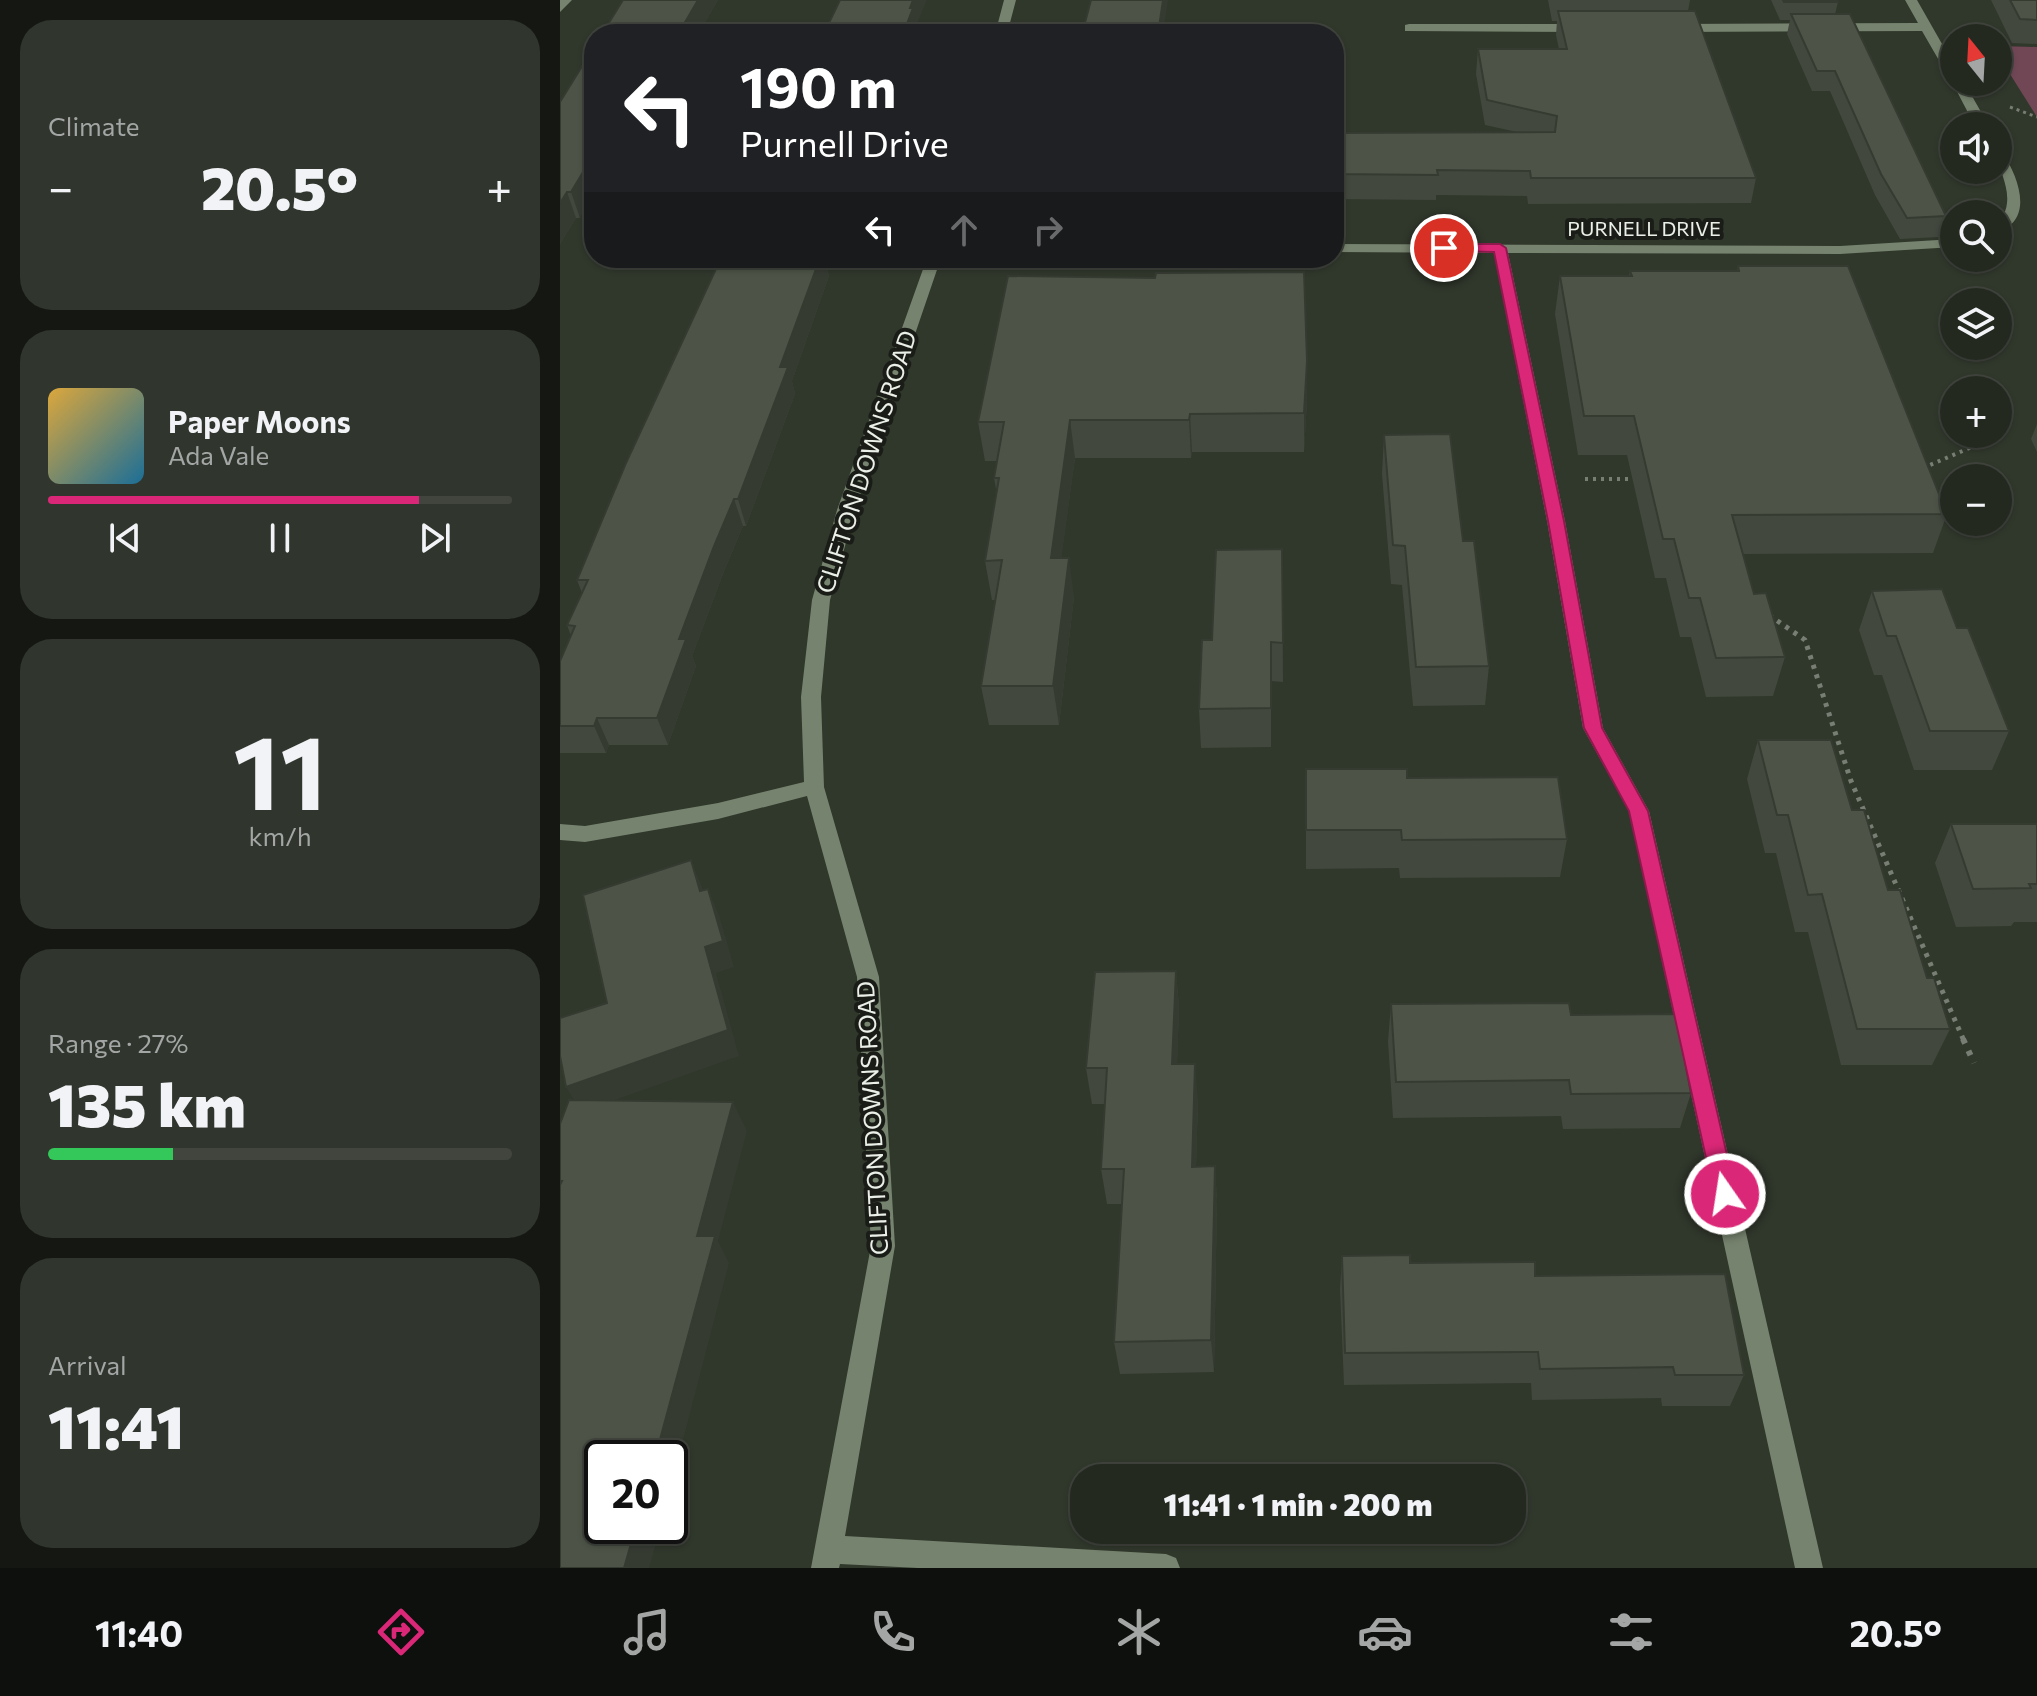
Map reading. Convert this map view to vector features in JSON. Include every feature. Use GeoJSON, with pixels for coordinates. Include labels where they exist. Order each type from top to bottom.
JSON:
{"type":"FeatureCollection","features":[{"type":"Feature","properties":{"kind":"street"},"geometry":{"type":"LineString","coordinates":[[560,8],[566,0]]}},
{"type":"Feature","properties":{"kind":"street"},"geometry":{"type":"LineString","coordinates":[[1004,24],[1010,0]]}},
{"type":"Feature","properties":{"kind":"street"},"geometry":{"type":"LineString","coordinates":[[1911,0],[1940,51]]}},
{"type":"Feature","properties":{"kind":"street"},"geometry":{"type":"LineString","coordinates":[[1658,28],[1927,27]]}},
{"type":"Feature","properties":{"kind":"street"},"geometry":{"type":"LineString","coordinates":[[1409,28],[1595,28]]}},
{"type":"Feature","properties":{"kind":"street"},"geometry":{"type":"LineString","coordinates":[[2012,184],[2016,206],[2012,215]]}},
{"type":"Feature","properties":{"kind":"street","name":"PURNELL DRIVE"},"geometry":{"type":"LineString","coordinates":[[1344,248],[1840,250],[1940,244]]}},
{"type":"Feature","properties":{"kind":"street"},"geometry":{"type":"LineString","coordinates":[[1500,248],[1548,479],[1593,728],[1639,811],[1809,1568]]}},
{"type":"Feature","properties":{"kind":"street","name":"CLIFTON DOWNS ROAD"},"geometry":{"type":"LineString","coordinates":[[828,1558],[883,1246],[868,977],[814,787],[811,697],[821,600],[846,510],[931,268]]}},
{"type":"Feature","properties":{"kind":"street"},"geometry":{"type":"LineString","coordinates":[[560,832],[585,834],[718,811],[814,787]]}},
{"type":"Feature","properties":{"kind":"street"},"geometry":{"type":"LineString","coordinates":[[828,1558],[1166,1568]]}},
{"type":"Feature","properties":{"kind":"path"},"geometry":{"type":"LineString","coordinates":[[1916,471],[1969,448]]}},
{"type":"Feature","properties":{"kind":"path"},"geometry":{"type":"LineString","coordinates":[[1548,479],[1641,479]]}},
{"type":"Feature","properties":{"kind":"path"},"geometry":{"type":"LineString","coordinates":[[1759,608],[1805,640],[1851,781],[1974,1063]]}},
{"type":"Feature","properties":{"kind":"shaded area"},"geometry":{"type":"Polygon","coordinates":[[[2012,46],[2037,47],[2037,117],[2012,77],[2012,46]]]}},
{"type":"Feature","properties":{"kind":"building"},"geometry":{"type":"Polygon","coordinates":[[[623,0],[698,0],[684,24],[608,24],[623,0]]]}},
{"type":"Feature","properties":{"kind":"building"},"geometry":{"type":"Polygon","coordinates":[[[840,0],[913,0],[907,24],[828,24],[840,0]]]}},
{"type":"Feature","properties":{"kind":"building"},"geometry":{"type":"Polygon","coordinates":[[[1091,0],[1163,0],[1159,24],[1085,24],[1091,0]]]}},
{"type":"Feature","properties":{"kind":"building"},"geometry":{"type":"Polygon","coordinates":[[[1837,0],[1838,2],[1784,2],[1837,0]]]}},
{"type":"Feature","properties":{"kind":"building"},"geometry":{"type":"Polygon","coordinates":[[[2010,0],[2037,0],[2037,20],[2020,19],[2010,0]]]}},
{"type":"Feature","properties":{"kind":"building"},"geometry":{"type":"Polygon","coordinates":[[[1558,11],[1695,11],[1756,178],[1531,178],[1530,171],[1437,170],[1438,175],[1344,174],[1344,133],[1555,132],[1557,116],[1487,100],[1478,49],[1567,49],[1558,11]]]}},
{"type":"Feature","properties":{"kind":"building"},"geometry":{"type":"Polygon","coordinates":[[[1791,14],[1850,14],[1940,203],[1940,216],[1907,218],[1881,174],[1835,71],[1817,71],[1791,14]]]}},
{"type":"Feature","properties":{"kind":"building"},"geometry":{"type":"Polygon","coordinates":[[[584,63],[584,171],[560,203],[560,102],[584,63]]]}},
{"type":"Feature","properties":{"kind":"building"},"geometry":{"type":"Polygon","coordinates":[[[1738,266],[1848,266],[1940,496],[1940,514],[1732,515],[1754,594],[1766,593],[1785,657],[1716,658],[1700,598],[1689,598],[1674,539],[1663,539],[1634,416],[1584,416],[1560,276],[1632,276],[1630,271],[1739,271],[1738,266]]]}},
{"type":"Feature","properties":{"kind":"building"},"geometry":{"type":"Polygon","coordinates":[[[716,268],[816,268],[780,367],[788,367],[738,499],[734,499],[714,546],[679,639],[686,639],[657,718],[597,718],[594,726],[560,726],[560,661],[575,626],[567,625],[588,580],[577,580],[626,463],[716,268]]]}},
{"type":"Feature","properties":{"kind":"building"},"geometry":{"type":"Polygon","coordinates":[[[1304,272],[1307,361],[1304,413],[1190,414],[1189,420],[1070,420],[1051,558],[1069,558],[1053,686],[981,686],[1002,560],[985,561],[999,478],[994,478],[1004,422],[978,422],[1008,276],[1155,278],[1156,273],[1304,272]]]}},
{"type":"Feature","properties":{"kind":"building"},"geometry":{"type":"Polygon","coordinates":[[[1450,434],[1463,541],[1474,541],[1489,666],[1416,667],[1405,546],[1393,545],[1384,435],[1450,434]]]}},
{"type":"Feature","properties":{"kind":"building"},"geometry":{"type":"Polygon","coordinates":[[[1282,549],[1283,643],[1271,642],[1271,708],[1199,709],[1202,640],[1212,640],[1216,550],[1282,549]]]}},
{"type":"Feature","properties":{"kind":"building"},"geometry":{"type":"Polygon","coordinates":[[[1942,589],[1957,628],[1968,628],[2009,731],[1930,731],[1896,636],[1887,636],[1872,591],[1942,589]]]}},
{"type":"Feature","properties":{"kind":"building"},"geometry":{"type":"Polygon","coordinates":[[[1758,740],[1831,740],[1852,810],[1864,810],[1888,890],[1900,890],[1927,978],[1934,978],[1950,1029],[1857,1029],[1822,894],[1808,895],[1788,815],[1777,815],[1758,740]]]}},
{"type":"Feature","properties":{"kind":"building"},"geometry":{"type":"Polygon","coordinates":[[[1306,769],[1407,769],[1407,778],[1558,777],[1567,839],[1402,840],[1401,830],[1306,830],[1306,769]]]}},
{"type":"Feature","properties":{"kind":"building"},"geometry":{"type":"Polygon","coordinates":[[[1951,824],[2037,824],[2037,884],[2029,884],[2031,888],[1973,889],[1951,824]]]}},
{"type":"Feature","properties":{"kind":"building"},"geometry":{"type":"Polygon","coordinates":[[[691,860],[700,891],[708,889],[723,941],[705,947],[728,1030],[566,1087],[560,1056],[560,1018],[607,1003],[583,895],[691,860]]]}},
{"type":"Feature","properties":{"kind":"building"},"geometry":{"type":"Polygon","coordinates":[[[1176,971],[1172,1064],[1195,1064],[1192,1167],[1215,1166],[1211,1340],[1114,1342],[1124,1169],[1101,1169],[1107,1068],[1086,1068],[1095,972],[1176,971]]]}},
{"type":"Feature","properties":{"kind":"building"},"geometry":{"type":"Polygon","coordinates":[[[1569,1003],[1571,1015],[1676,1014],[1691,1093],[1571,1094],[1569,1080],[1396,1082],[1391,1004],[1569,1003]]]}},
{"type":"Feature","properties":{"kind":"building"},"geometry":{"type":"Polygon","coordinates":[[[569,1100],[733,1102],[697,1236],[715,1236],[660,1440],[584,1440],[584,1544],[631,1544],[624,1568],[560,1568],[560,1124],[569,1100]]]}},
{"type":"Feature","properties":{"kind":"building"},"geometry":{"type":"Polygon","coordinates":[[[1410,1255],[1410,1263],[1535,1262],[1535,1276],[1725,1274],[1744,1375],[1675,1375],[1673,1367],[1540,1369],[1538,1352],[1345,1353],[1342,1256],[1410,1255]]]}},
{"type":"Feature","properties":{"kind":"route"},"geometry":{"type":"LineString","coordinates":[[1444,248],[1500,248],[1556,521],[1593,728],[1639,811],[1725,1194]]}}]}
